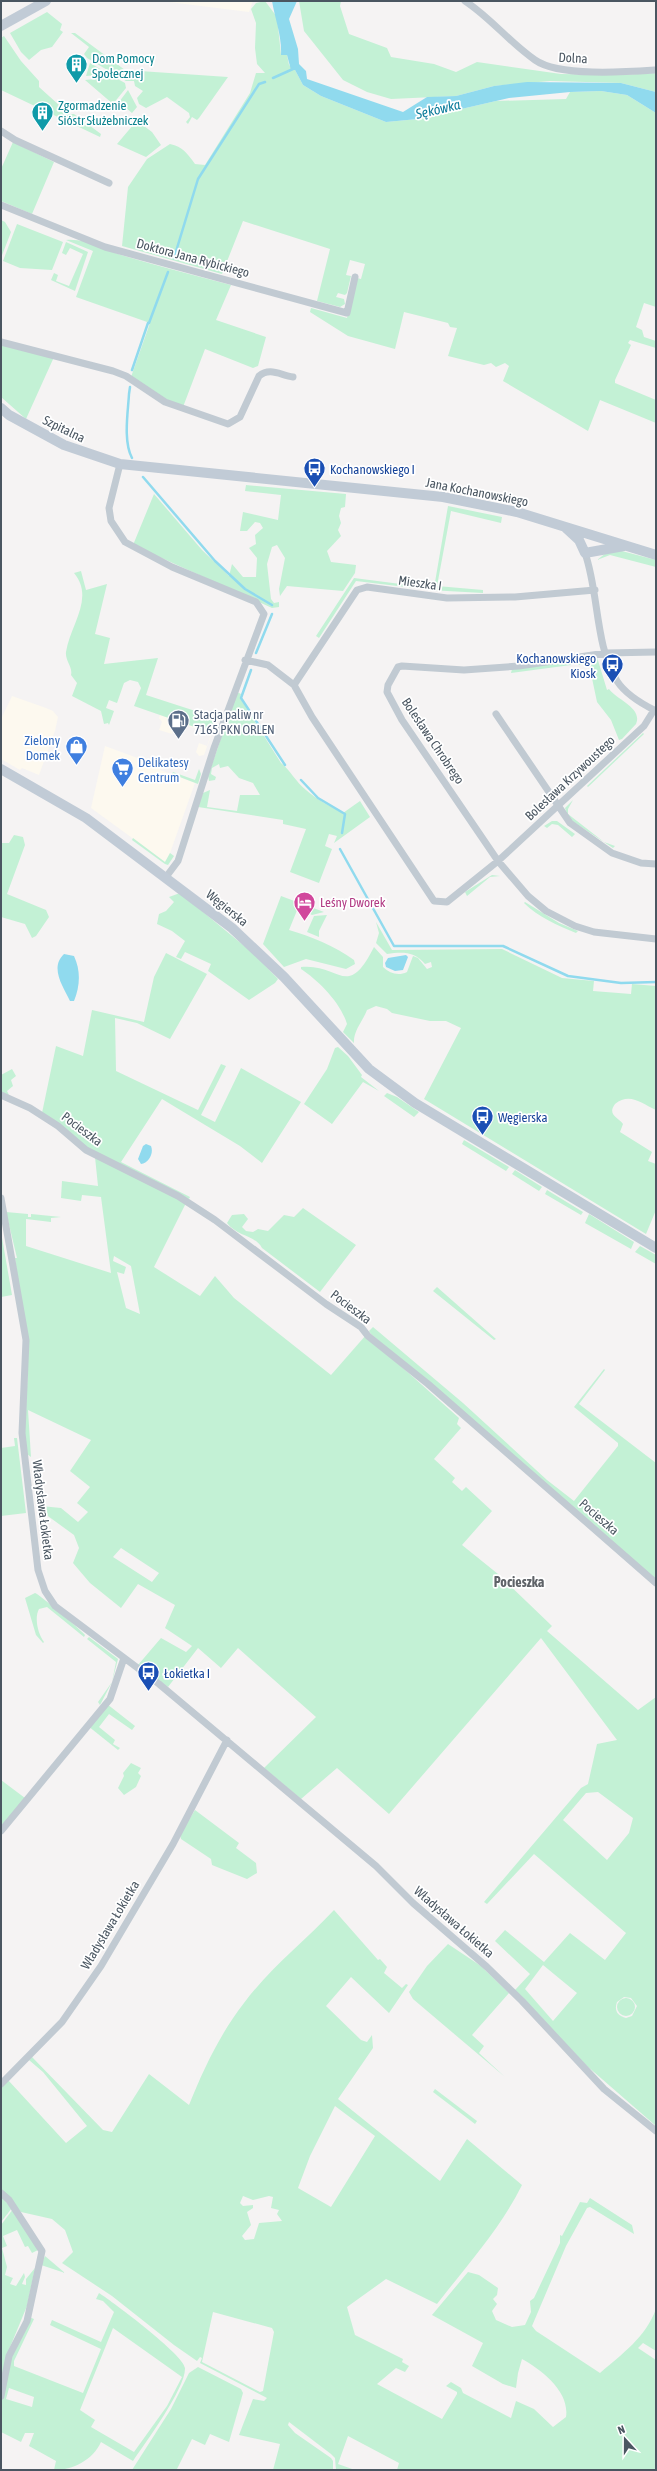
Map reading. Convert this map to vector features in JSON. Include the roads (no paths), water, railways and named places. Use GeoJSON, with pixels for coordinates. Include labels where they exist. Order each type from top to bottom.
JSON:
{"type":"FeatureCollection","features":[{"type":"Feature","properties":{"kind":"main road"},"geometry":{"type":"LineString","coordinates":[[1,26],[46,1]]}},
{"type":"Feature","properties":{"kind":"main road","name":"Szpitalna"},"geometry":{"type":"LineString","coordinates":[[1,408],[8,415],[64,445],[120,464]]}},
{"type":"Feature","properties":{"kind":"main road","name":"Jana Kochanowskiego"},"geometry":{"type":"LineString","coordinates":[[120,464],[429,495],[493,506],[589,532],[624,546],[656,555]]}},
{"type":"Feature","properties":{"kind":"main road"},"geometry":{"type":"LineString","coordinates":[[564,526],[583,549]]}},
{"type":"Feature","properties":{"kind":"main road"},"geometry":{"type":"LineString","coordinates":[[583,549],[589,532]]}},
{"type":"Feature","properties":{"kind":"main road"},"geometry":{"type":"LineString","coordinates":[[583,549],[624,546]]}},
{"type":"Feature","properties":{"kind":"main road","name":"Węgierska"},"geometry":{"type":"LineString","coordinates":[[1,769],[86,818],[166,877],[258,951],[349,1049],[381,1079],[414,1103],[656,1248]]}},
{"type":"Feature","properties":{"kind":"street","name":"Dolna"},"geometry":{"type":"LineString","coordinates":[[465,1],[536,61],[552,68],[567,71],[656,70]]}},
{"type":"Feature","properties":{"kind":"street"},"geometry":{"type":"LineString","coordinates":[[1,131],[14,140],[109,183]]}},
{"type":"Feature","properties":{"kind":"street","name":"Doktora Jana Rybickiego"},"geometry":{"type":"LineString","coordinates":[[1,205],[106,247],[347,313],[355,277]]}},
{"type":"Feature","properties":{"kind":"street"},"geometry":{"type":"LineString","coordinates":[[1,342],[113,371],[126,376],[165,402],[228,424],[240,417],[259,376],[264,372],[269,371],[293,377]]}},
{"type":"Feature","properties":{"kind":"street"},"geometry":{"type":"LineString","coordinates":[[120,464],[110,508],[111,521],[125,542],[155,559],[256,602],[261,607],[264,614],[245,660],[178,862],[166,877]]}},
{"type":"Feature","properties":{"kind":"street"},"geometry":{"type":"LineString","coordinates":[[583,549],[595,590],[606,653],[618,681],[632,696],[655,711]]}},
{"type":"Feature","properties":{"kind":"street","name":"Mieszka I"},"geometry":{"type":"LineString","coordinates":[[294,685],[357,590],[367,588],[447,598],[515,597],[595,590]]}},
{"type":"Feature","properties":{"kind":"street"},"geometry":{"type":"LineString","coordinates":[[606,653],[656,652]]}},
{"type":"Feature","properties":{"kind":"street","name":"Bolesława Chrobrego"},"geometry":{"type":"LineString","coordinates":[[498,861],[402,720],[387,692],[388,685],[398,667],[402,666],[464,670],[519,666],[606,653]]}},
{"type":"Feature","properties":{"kind":"street"},"geometry":{"type":"LineString","coordinates":[[245,660],[268,665],[294,685],[312,717],[434,901],[447,902],[498,861],[528,896],[560,920],[594,932],[656,939]]}},
{"type":"Feature","properties":{"kind":"street","name":"Bolesława Krzywoustego"},"geometry":{"type":"LineString","coordinates":[[498,861],[644,726],[655,711]]}},
{"type":"Feature","properties":{"kind":"street"},"geometry":{"type":"LineString","coordinates":[[496,714],[570,823],[612,852],[641,863],[656,864]]}},
{"type":"Feature","properties":{"kind":"street","name":"Pocieszka"},"geometry":{"type":"LineString","coordinates":[[1,1095],[30,1108],[58,1126],[86,1150],[178,1196],[209,1216],[361,1327],[368,1336],[428,1384],[656,1583]]}},
{"type":"Feature","properties":{"kind":"street","name":"Władysława Łokietka"},"geometry":{"type":"LineString","coordinates":[[1,1198],[26,1340],[22,1432],[38,1570],[45,1591],[55,1606],[124,1658],[227,1740],[376,1866],[451,1938],[487,1967],[604,2089],[656,2131]]}},
{"type":"Feature","properties":{"kind":"street"},"geometry":{"type":"LineString","coordinates":[[1,1831],[110,1699],[124,1658]]}},
{"type":"Feature","properties":{"kind":"street","name":"Władysława Łokietka"},"geometry":{"type":"LineString","coordinates":[[1,2084],[62,2022],[101,1966],[173,1844],[227,1740]]}},
{"type":"Feature","properties":{"kind":"street"},"geometry":{"type":"LineString","coordinates":[[1,2193],[9,2200],[42,2250],[27,2320],[9,2356],[1,2396]]}},
{"type":"Feature","properties":{"kind":"water","name":"Sękówka"},"geometry":{"type":"Polygon","coordinates":[[[272,1],[297,1],[289,19],[298,49],[299,64],[306,71],[307,79],[403,112],[427,97],[456,96],[494,86],[527,82],[621,83],[656,92],[656,113],[627,95],[601,91],[570,92],[509,98],[418,119],[386,122],[321,96],[303,85],[295,70],[291,70],[287,55],[281,55],[279,34],[272,1]]]}},
{"type":"Feature","properties":{"kind":"water"},"geometry":{"type":"Polygon","coordinates":[[[64,954],[74,956],[78,967],[78,990],[74,1001],[70,1001],[59,978],[58,965],[64,954]]]}},
{"type":"Feature","properties":{"kind":"water"},"geometry":{"type":"Polygon","coordinates":[[[406,955],[408,957],[403,970],[395,971],[386,967],[385,963],[388,958],[406,955]]]}},
{"type":"Feature","properties":{"kind":"water"},"geometry":{"type":"Polygon","coordinates":[[[146,1144],[151,1146],[152,1152],[148,1160],[141,1164],[138,1159],[143,1146],[146,1144]]]}},
{"type":"Feature","properties":{"kind":"waterway"},"geometry":{"type":"LineString","coordinates":[[273,78],[293,69]]}},
{"type":"Feature","properties":{"kind":"waterway"},"geometry":{"type":"LineString","coordinates":[[174,258],[198,179],[259,84],[265,82]]}},
{"type":"Feature","properties":{"kind":"waterway"},"geometry":{"type":"LineString","coordinates":[[149,323],[168,272]]}},
{"type":"Feature","properties":{"kind":"waterway"},"geometry":{"type":"LineString","coordinates":[[132,370],[148,323]]}},
{"type":"Feature","properties":{"kind":"waterway"},"geometry":{"type":"LineString","coordinates":[[129,394],[130,387]]}},
{"type":"Feature","properties":{"kind":"waterway"},"geometry":{"type":"LineString","coordinates":[[129,394],[127,435],[129,451],[132,458]]}},
{"type":"Feature","properties":{"kind":"waterway"},"geometry":{"type":"LineString","coordinates":[[143,477],[215,561],[245,589],[272,605]]}},
{"type":"Feature","properties":{"kind":"waterway"},"geometry":{"type":"LineString","coordinates":[[256,653],[272,614]]}},
{"type":"Feature","properties":{"kind":"waterway"},"geometry":{"type":"LineString","coordinates":[[251,670],[241,698],[285,765]]}},
{"type":"Feature","properties":{"kind":"waterway"},"geometry":{"type":"LineString","coordinates":[[301,780],[318,798],[345,814],[342,833]]}},
{"type":"Feature","properties":{"kind":"waterway"},"geometry":{"type":"LineString","coordinates":[[340,849],[394,946],[503,946],[568,976],[621,983],[656,982]]}},
{"type":"Feature","properties":{"kind":"place","name":"Dom Pomocy Społecznej"},"geometry":{"type":"Point","coordinates":[77,84]}},
{"type":"Feature","properties":{"kind":"place","name":"Zgormadzenie Sióstr Służebniczek"},"geometry":{"type":"Point","coordinates":[43,132]}},
{"type":"Feature","properties":{"kind":"place","name":"Kochanowskiego I"},"geometry":{"type":"Point","coordinates":[314,488]}},
{"type":"Feature","properties":{"kind":"place","name":"Kochanowskiego Kiosk"},"geometry":{"type":"Point","coordinates":[612,684]}},
{"type":"Feature","properties":{"kind":"place","name":"Stacja paliw nr 7165 PKN ORLEN"},"geometry":{"type":"Point","coordinates":[179,740]}},
{"type":"Feature","properties":{"kind":"place","name":"Zielony Domek"},"geometry":{"type":"Point","coordinates":[76,766]}},
{"type":"Feature","properties":{"kind":"place","name":"Delikatesy Centrum"},"geometry":{"type":"Point","coordinates":[122,788]}},
{"type":"Feature","properties":{"kind":"place","name":"Leśny Dworek"},"geometry":{"type":"Point","coordinates":[304,922]}},
{"type":"Feature","properties":{"kind":"place","name":"Węgierska"},"geometry":{"type":"Point","coordinates":[483,1136]}},
{"type":"Feature","properties":{"kind":"place","name":"Łokietka I"},"geometry":{"type":"Point","coordinates":[149,1692]}},
{"type":"Feature","properties":{"kind":"district","name":"Pocieszka"},"geometry":{"type":"Point","coordinates":[519,1582]}}]}
